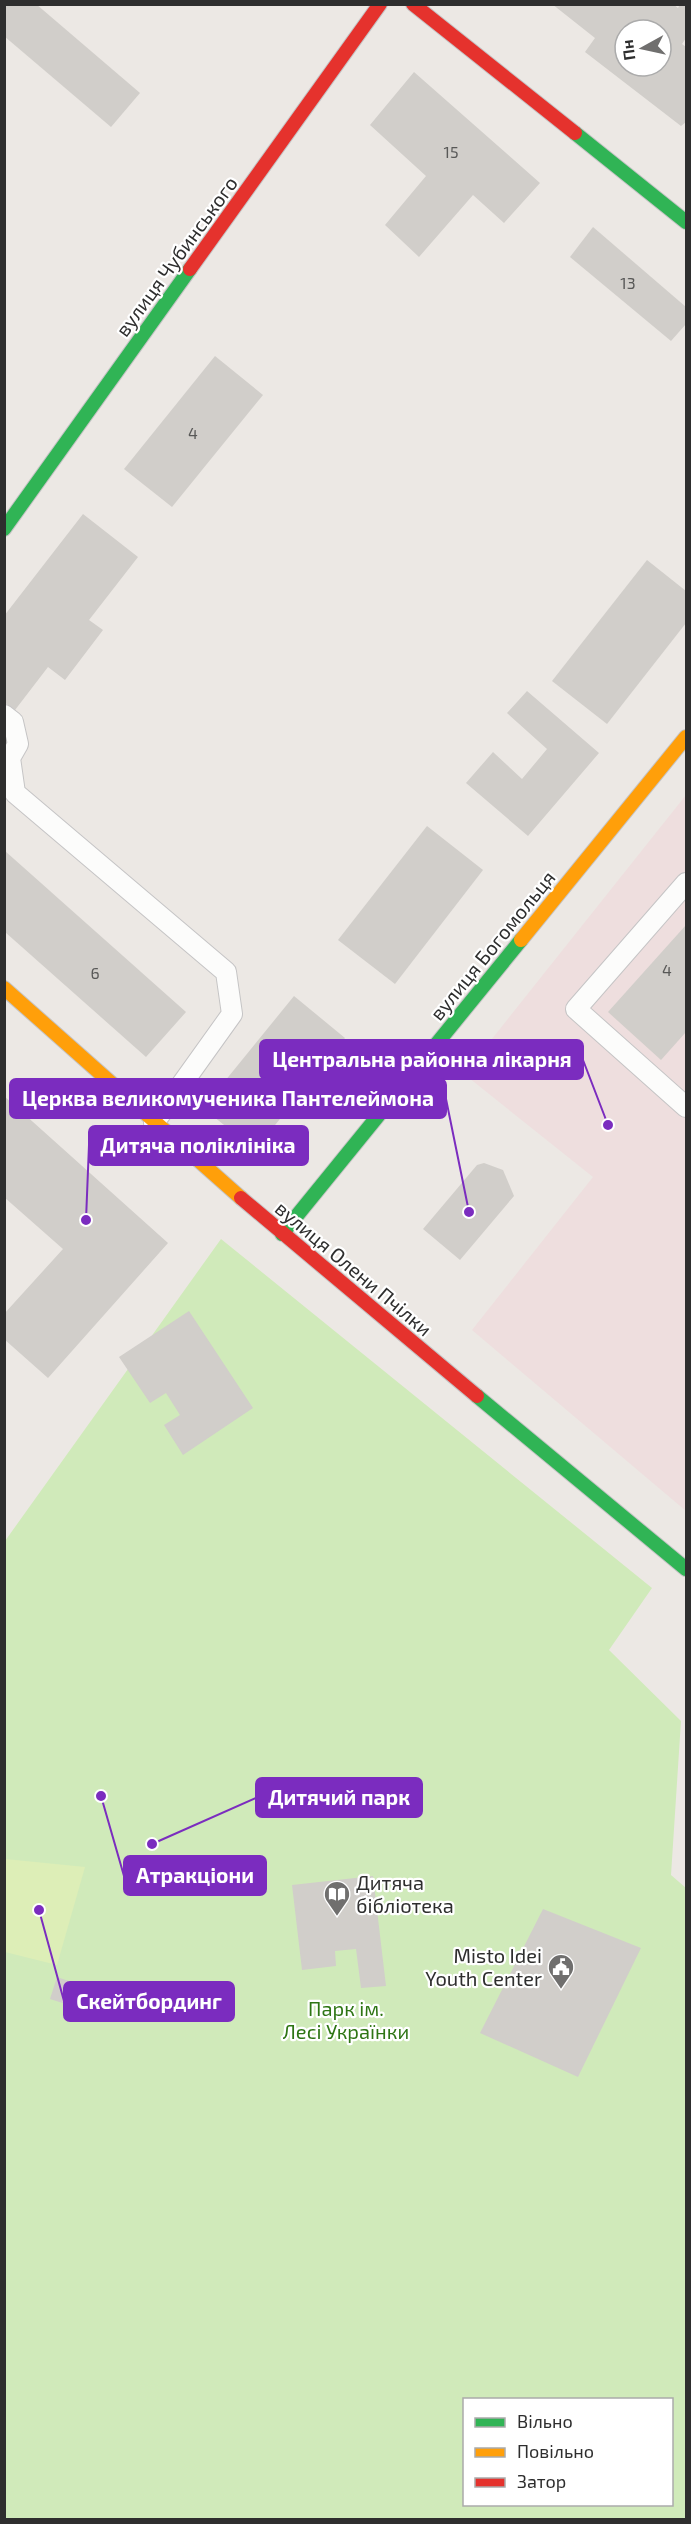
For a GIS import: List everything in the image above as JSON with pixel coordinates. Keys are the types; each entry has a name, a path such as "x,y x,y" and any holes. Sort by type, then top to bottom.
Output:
{"street":[{"name":"вулиця Чубинського","path":"4,529 380,4"},
{"path":"413,4 687,222"},
{"name":"вулиця Богомольця","path":"282,1234 687,737"},
{"name":"вулиця Олени Пчілки","path":"4,988 282,1234 687,1569"}],"lane":[{"path":"4,715 13,722 18,744 10,758 15,793 226,972 232,1014 154,1123"},
{"path":"687,883 576,1009 687,1107"}],"shaded area":[{"path":"686,795 686,1511 472,1330 593,1177 464,1074"}],"green space":[{"name":"Парк ім. Лесі Українки","path":"221,1239 652,1588 609,1650 681,1721 671,1875 686,1888 686,2519 5,2519 5,1541"},
{"path":"5,1859 85,1867 57,1965 5,1952"}],"building":[{"path":"4,4 36,4 140,93 111,127 4,36"},
{"path":"552,4 673,4 678,8 680,4 686,4 686,38 682,44 686,47 686,122 681,126 619,78 673,78 673,18 613,18 613,74 585,52 595,38"},
{"path":"414,72 540,183 504,223 473,195 419,257 385,225 426,176 370,125"},
{"path":"593,227 686,307 686,324 671,341 570,257"},
{"path":"215,356 263,395 172,507 124,469"},
{"path":"83,514 138,557 89,620 103,630 65,680 48,667 15,710 4,702 4,616"},
{"path":"647,560 686,591 686,623 607,724 552,681"},
{"path":"527,691 599,753 528,836 466,783 493,752 522,779 547,749 507,713"},
{"path":"427,826 483,870 395,984 338,940"},
{"path":"5,851 186,1012 146,1057 5,932"},
{"path":"686,925 686,1032 661,1060 608,1012"},
{"path":"294,996 345,1038 255,1150 203,1108"},
{"path":"4,1096 168,1243 48,1378 4,1339 4,1314 63,1249 4,1197"},
{"path":"484,1163 503,1170 514,1196 460,1260 423,1229 477,1165"},
{"path":"189,1311 253,1408 183,1455 164,1425 180,1415 166,1393 150,1403 119,1357"},
{"name":"Дитяча бібліотека","path":"373,1876 386,1986 361,1988 356,1949 335,1951 336,1966 302,1970 292,1885"},
{"name":"Misto Idei Youth Center","path":"543,1909 641,1948 578,2077 480,2033"},
{"path":"57,1977 110,1995 103,2016 50,1999"}],"traffic: fast":[{"path":"575,133 686,222"},
{"path":"4,529 190,269"},
{"path":"282,1234 521,940"},
{"path":"477,1396 686,1569"}],"traffic: slow":[{"path":"521,940 686,737"},
{"path":"4,988 241,1198"}],"traffic: jam":[{"path":"190,269 380,4"},
{"path":"413,4 575,133"},
{"path":"241,1198 477,1396"}],"place":[{"name":"Центральна районна лікарня","path":"608,1125"},
{"name":"Церква великомученика Пантелеймона","path":"469,1212"},
{"name":"Дитяча поліклініка","path":"86,1220"},
{"name":"Атракціони","path":"101,1796"},
{"name":"Дитячий парк","path":"152,1844"},
{"name":"Скейтбординг","path":"39,1910"},
{"name":"Дитяча бібліотека","path":"337,1917"},
{"name":"Misto Idei Youth Center","path":"561,1990"}]}
